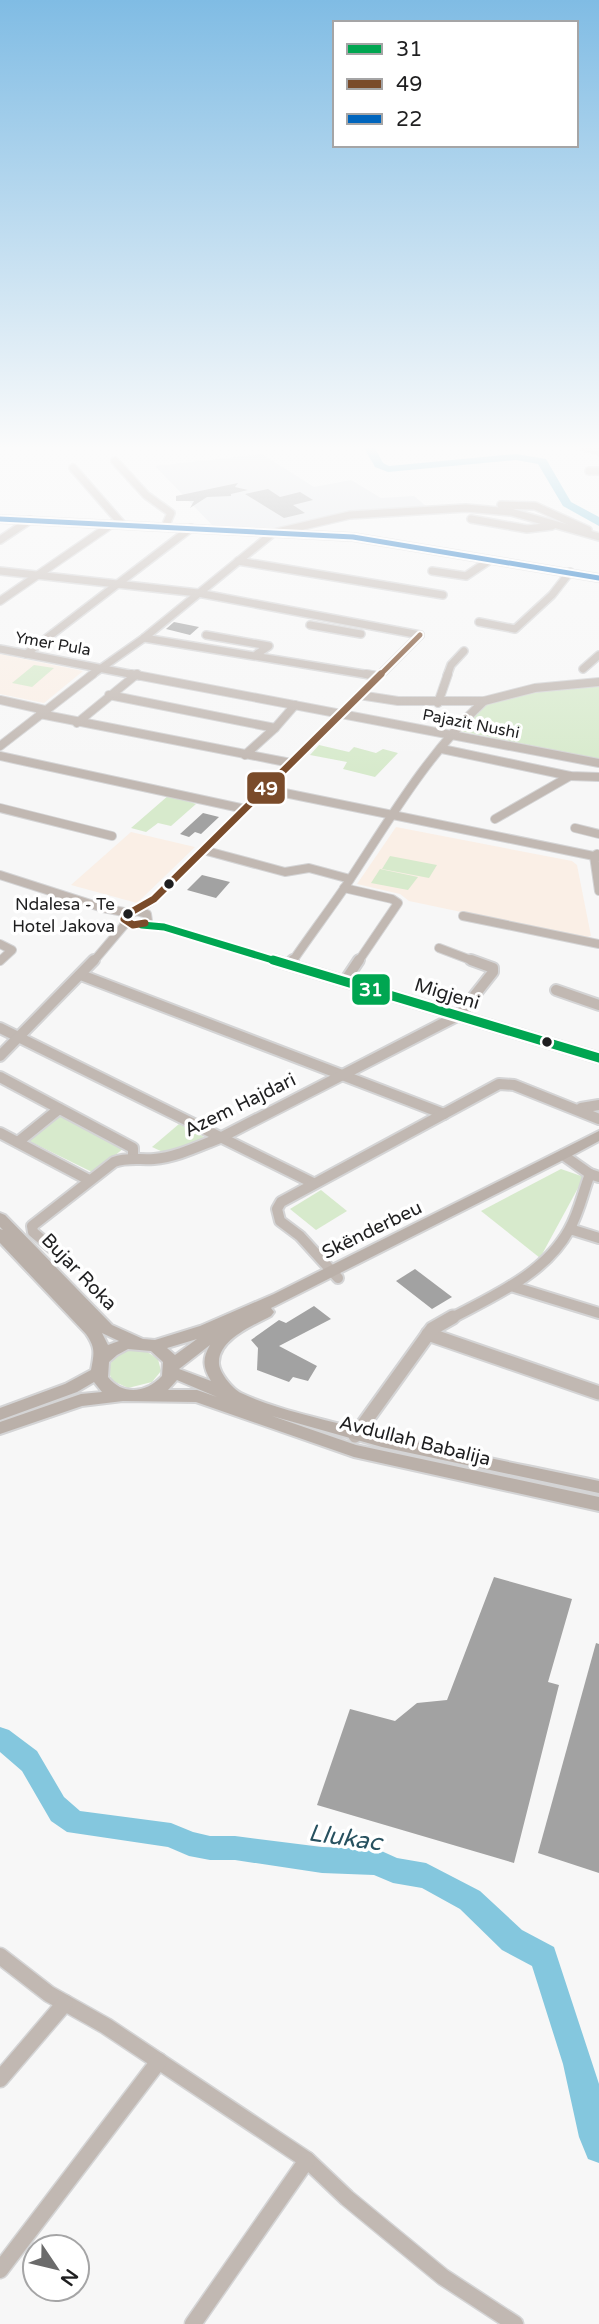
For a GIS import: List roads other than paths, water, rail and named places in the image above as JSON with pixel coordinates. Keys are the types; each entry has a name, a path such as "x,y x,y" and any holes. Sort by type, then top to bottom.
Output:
{"main road":[{"name":"Skënderbeu","path":"566,1158 599,1135"},
{"name":"Skënderbeu","path":"172,1369 204,1341 566,1158 599,1144"},
{"name":"Bujar Roka","path":"0,1218 107,1329 138,1342"},
{"name":"Bujar Roka","path":"0,1234 92,1329 100,1342 100,1365"},
{"name":"Skënderbeu","path":"155,1346 204,1330 334,1275"},
{"path":"237,1397 219,1381 212,1367 217,1345 222,1337 266,1312"},
{"path":"0,1414 71,1388 100,1365 118,1346 138,1342 155,1346 167,1354 172,1369 159,1389 143,1395 81,1400 0,1428"},
{"path":"100,1365 103,1385 125,1396"},
{"name":"Avdullah Babalija","path":"172,1369 237,1397 355,1436 599,1488"},
{"name":"Avdullah Babalija","path":"143,1395 197,1396 354,1451 599,1504"}],"street":[{"path":"0,601 68,554"},
{"path":"26,654 156,554"},
{"path":"0,747 101,667 144,638 246,554"},
{"path":"457,554 599,578"},
{"path":"432,571 466,576 490,560"},
{"path":"238,561 443,595"},
{"path":"0,570 198,593 420,635 114,938 0,1056"},
{"path":"479,622 515,629 552,595 569,572"},
{"path":"310,625 361,634"},
{"path":"206,635 269,646 257,654"},
{"path":"144,638 257,654 378,676"},
{"name":"Ymer Pula","path":"0,649 295,705"},
{"path":"439,703 452,665 464,651"},
{"path":"583,669 599,655"},
{"path":"77,723 137,674"},
{"path":"359,695 439,703 484,701 535,688 599,682"},
{"path":"109,695 275,728"},
{"path":"0,700 77,723 291,763"},
{"path":"290,964 412,783 473,709 484,701"},
{"path":"245,755 275,728 295,705"},
{"name":"Pajazit Nushi","path":"295,705 599,762"},
{"path":"442,749 570,776 599,777"},
{"path":"0,756 245,808"},
{"path":"495,819 570,776"},
{"path":"265,789 597,855 599,891"},
{"path":"0,808 112,836"},
{"path":"575,828 599,834"},
{"path":"203,850 285,872 309,868 398,903 345,981"},
{"path":"0,875 136,919"},
{"path":"463,916 599,944"},
{"name":"Migjeni","path":"136,919 599,1058"},
{"path":"0,944 12,950 0,961"},
{"path":"439,948 488,965 493,970 459,1016"},
{"path":"80,975 444,1114"},
{"path":"556,989 599,1005"},
{"name":"Azem Hajdari","path":"51,1248 33,1232 32,1226 114,1161 155,1159 181,1153 220,1138 342,1073 459,1016"},
{"path":"0,1028 313,1183"},
{"path":"578,1052 599,1047"},
{"path":"0,1077 133,1148 133,1159"},
{"path":"334,1275 300,1236 276,1216 281,1202 504,1083 575,1107 599,1119"},
{"path":"575,1107 599,1105"},
{"path":"18,1142 59,1109"},
{"path":"0,1133 89,1180"},
{"path":"355,1436 428,1334 437,1326 511,1286 549,1258 570,1229 594,1176 566,1158"},
{"path":"570,1229 599,1238"},
{"path":"511,1286 599,1313"},
{"path":"428,1334 599,1393"},
{"path":"0,1956 65,2003 159,2061 307,2160 347,2198 443,2277 515,2324"},
{"path":"0,2079 65,2003"},
{"path":"0,2270 159,2061"},
{"path":"193,2324 307,2160"}],"waterway":[{"name":"Llukac","path":"0,1738 28,1759 54,1805 77,1823 171,1835 189,1844 210,1848 235,1848 322,1860 377,1862 393,1870 426,1876 470,1900 512,1940 544,1957 578,2064 594,2137 599,2148"}],"place":[{"name":"Ndalesa - Te Hotel Jakova","path":"128,914"}]}
